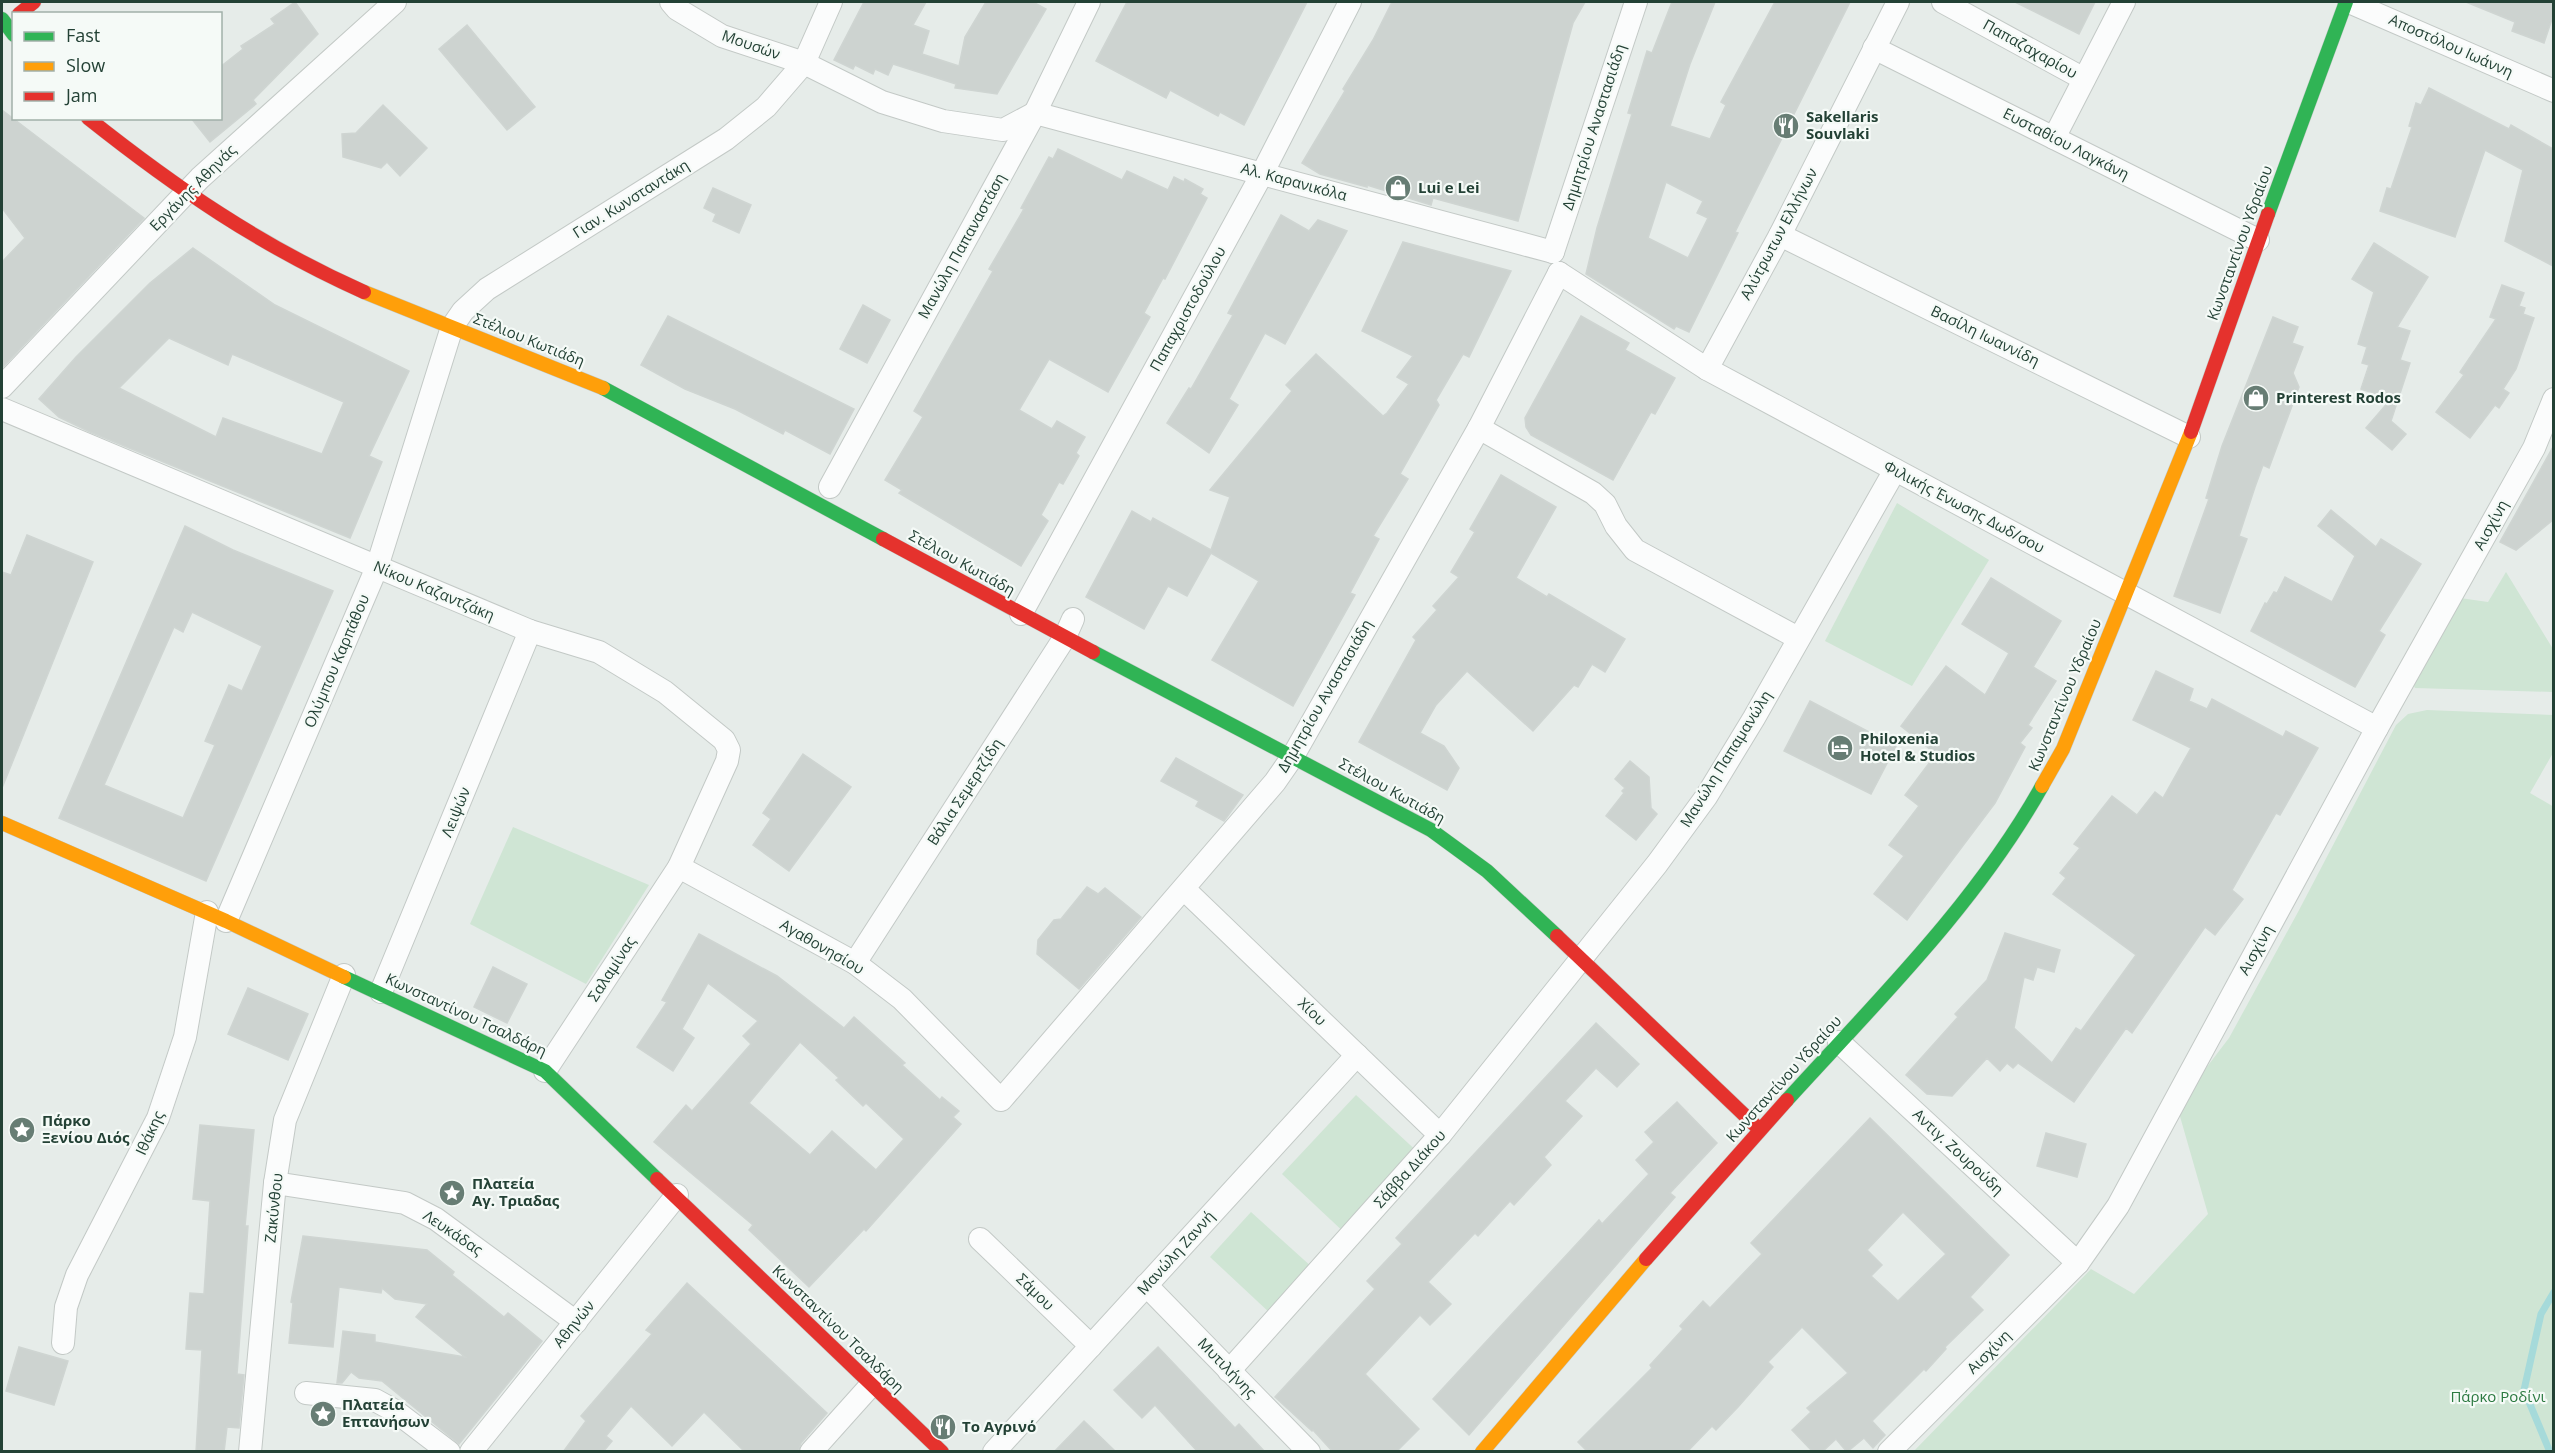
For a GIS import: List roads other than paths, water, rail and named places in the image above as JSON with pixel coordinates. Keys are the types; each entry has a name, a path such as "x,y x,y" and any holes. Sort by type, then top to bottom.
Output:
{"street":[{"path":"22,12 34,2"},
{"name":"Εργάνης Αθηνάς","path":"2,387 198,183 395,2"},
{"name":"Μουσών","path":"671,2 677,9 722,36 804,63 882,102 943,122 1003,130 1035,113"},
{"name":"Γιαν. Κωνσταντάκη","path":"461,315 487,289 726,140 766,107 804,63 831,2"},
{"name":"Μανώλη Παπαναστάση","path":"830,487 1035,113 1089,2"},
{"name":"Παπαχριστοδούλου","path":"1028,601 1262,174 1350,2"},
{"name":"Δημητρίου Αναστασιάδη","path":"1001,1100 1259,801 1299,743 1479,428 1556,262 1636,2"},
{"name":"Αλύτρωτων Ελλήνων","path":"1707,369 1780,235 1898,2"},
{"name":"Παπαζαχαρίου","path":"1943,2 2084,79"},
{"path":"2054,138 2124,2"},
{"name":"Αποστόλου Ιωάννη","path":"2347,2 2553,91"},
{"name":"Κωνσταντίνου Υδραίου","path":"1482,1452 1759,1129 1768,1112 1839,1042 1915,959 1981,880 2023,820 2063,749 2189,437 2258,240 2347,2"},
{"name":"Ευσταθίου Λαγκάνη","path":"1874,48 2258,240"},
{"name":"Αλ. Καρανικόλα","path":"1035,113 1262,174 1556,262"},
{"name":"Στέλιου Κωτιάδη","path":"91,120 198,183 265,243 307,265 461,315 1028,601 1299,743 1459,849 1588,949 1759,1129"},
{"name":"Βασίλη Ιωαννίδη","path":"1780,235 2189,437"},
{"name":"Φιλικής Ένωσης Δωδ/σου","path":"1556,262 1707,369 2377,728"},
{"name":"Ολύμπου Καρπάθου","path":"217,917 377,567 461,315"},
{"name":"Αισχίνη","path":"1889,1452 2078,1263 2118,1206 2377,728 2534,448 2553,399"},
{"name":"Νίκου Καζαντζάκη","path":"2,409 530,631 599,652 665,692 724,740 729,750 727,761 678,867"},
{"path":"1479,428 1593,493 1605,504 1616,526 1635,550 1798,638"},
{"name":"Μανώλη Παπαμανώλη","path":"1588,949 1657,864 1706,797 1754,718 1895,470"},
{"name":"Βάλια Σεμερτζίδη","path":"855,963 1069,623"},
{"name":"Λειψών","path":"381,992 530,631"},
{"name":"Κωνσταντίνου Τσαλδάρη","path":"2,824 217,917 381,992 545,1071 677,1195 942,1452"},
{"name":"Αγαθονησίου","path":"678,867 855,963 902,999 1001,1100"},
{"name":"Σαλαμίνας","path":"545,1071 678,867"},
{"name":"Χίου","path":"1184,889 1440,1135"},
{"name":"Ιθάκης","path":"63,1343 66,1307 77,1275 158,1118 185,1037 217,917"},
{"name":"Σάββα Διάκου","path":"1229,1371 1440,1135 1588,949"},
{"name":"Ζακύνθου","path":"250,1452 275,1184 285,1120 344,975"},
{"name":"Αντιγ. Ζουρούδη","path":"1839,1042 2078,1263"},
{"name":"Μανώλη Ζαννή","path":"994,1452 1357,1055"},
{"name":"Λευκάδας","path":"275,1184 405,1203 436,1219 576,1322"},
{"name":"Αθηνών","path":"471,1452 677,1195"},
{"name":"Σάμου","path":"980,1239 1091,1346"},
{"name":"Μυτιλήνης","path":"1146,1285 1309,1452"},
{"path":"811,1452 872,1384"},
{"path":"306,1393 375,1400 395,1411 449,1452"}],"waterway":[{"path":"2550,1452 2524,1390 2541,1314 2554,1292"}],"place":[{"name":"Sakellaris Souvlaki","path":"1786,126"},
{"name":"Lui e Lei","path":"1398,188"},
{"name":"Printerest Rodos","path":"2256,398"},
{"name":"Philoxenia Hotel & Studios","path":"1840,748"},
{"name":"Πάρκο Ξενίου Διός","path":"22,1130"},
{"name":"Πλατεία Αγ. Τριαδας","path":"452,1193"},
{"name":"Πλατεία Επτανήσων","path":"323,1414"},
{"name":"Το Αγρινό","path":"943,1427"}],"park label":[{"name":"Πάρκο Ροδίνι","path":"2498,1397"}]}
